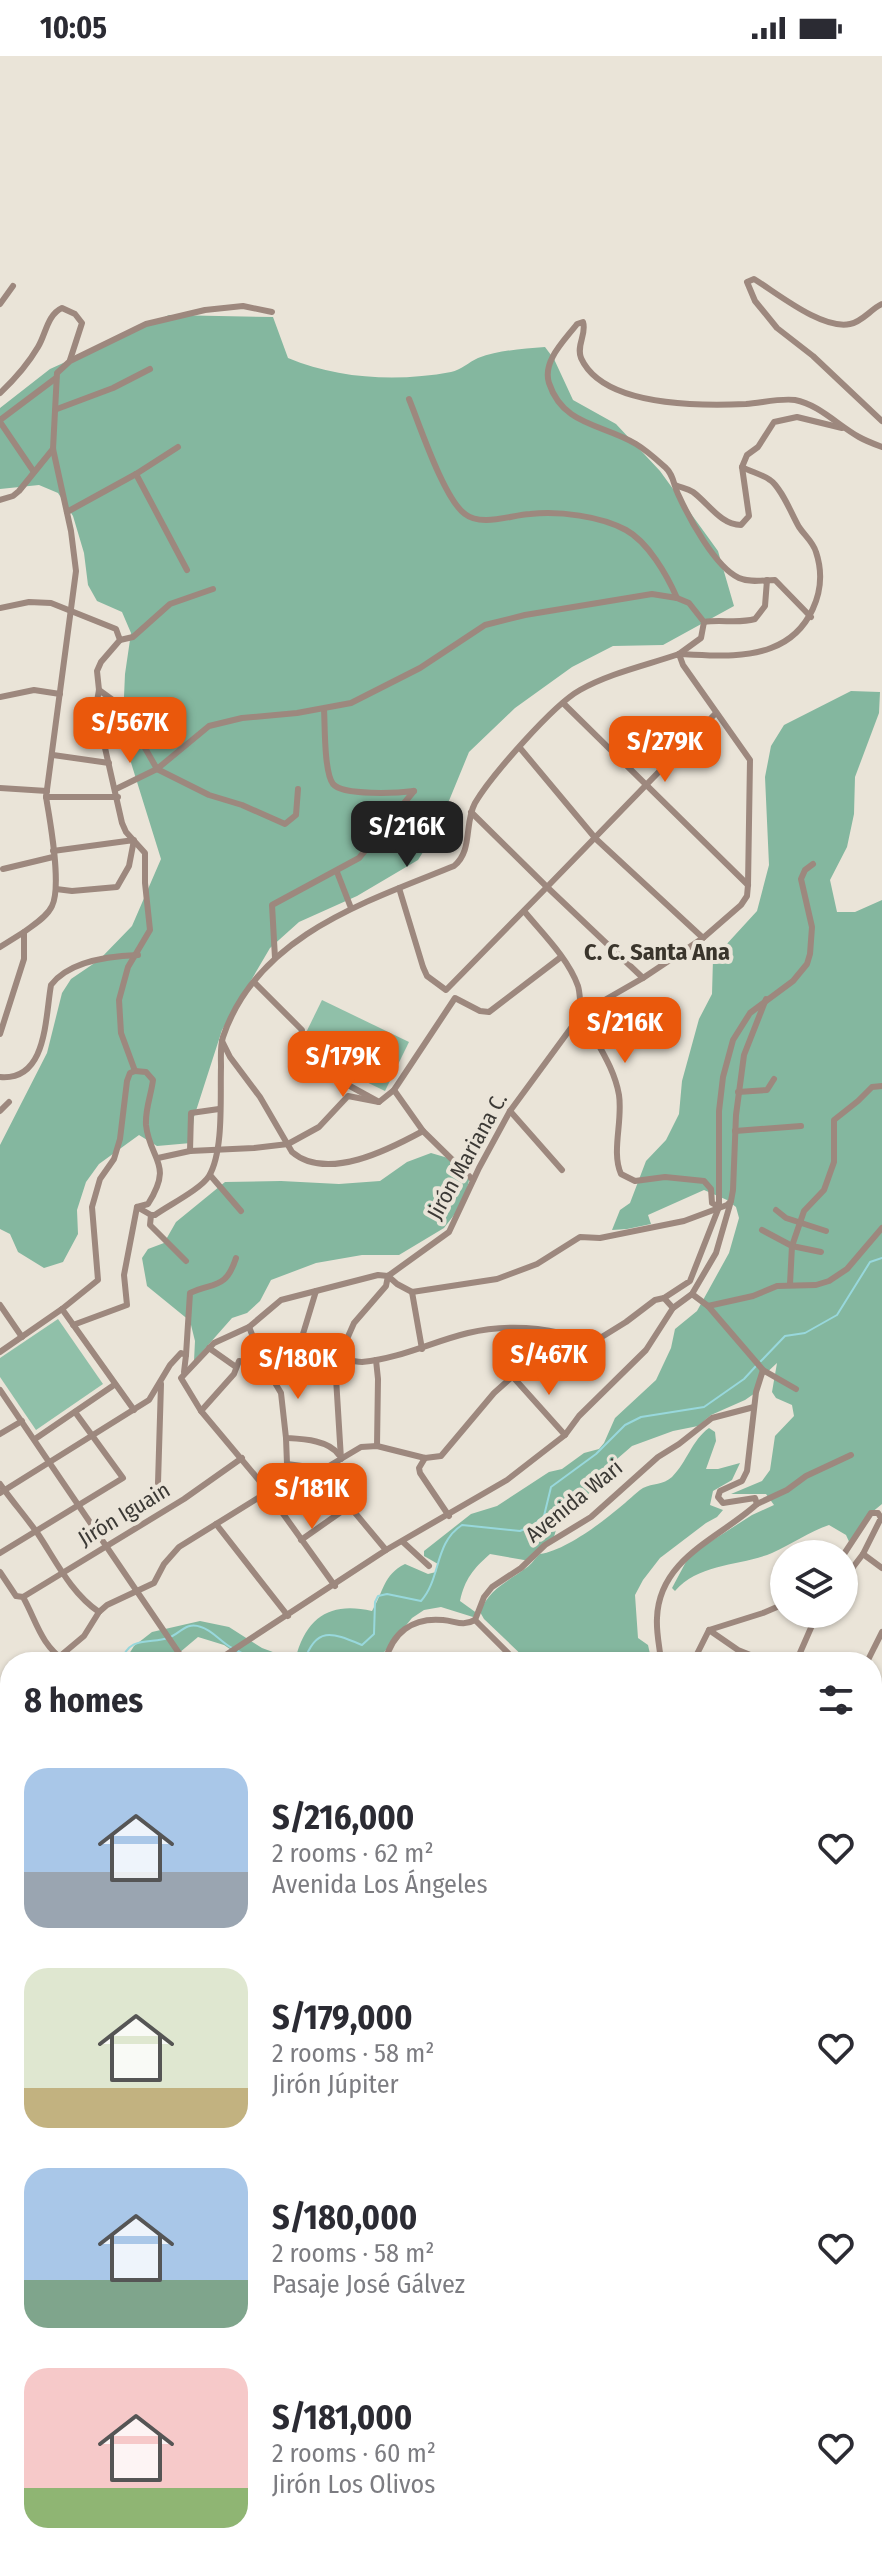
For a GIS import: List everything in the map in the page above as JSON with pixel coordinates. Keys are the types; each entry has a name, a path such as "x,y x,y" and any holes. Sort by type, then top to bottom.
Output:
{"street":[{"path":"882,304 852,324 834,323 808,313 754,279 747,282 755,301 777,328 813,356 882,421"},
{"path":"0,304 13,286"},
{"path":"0,947 24,932 52,908 56,889 46,794 76,571 53,449 56,378 61,367 70,361 146,324 205,310 243,306 272,312"},
{"path":"0,393 23,368 41,343 50,320 62,308 75,314 82,323 70,361"},
{"path":"811,617 775,580 749,580 735,576 713,555 671,473 636,444 588,425 562,407 548,380 548,369 554,354 577,324 583,322 585,325 579,348 583,361 604,382 623,392 642,398 696,405 796,400 882,447"},
{"path":"57,409 113,388 150,369"},
{"path":"34,472 0,421 56,378"},
{"path":"409,399 449,495 468,517 481,520 547,513 606,523 626,530 646,548 677,598"},
{"path":"675,485 698,495 729,523 741,525 749,516 742,467 747,455 758,447 774,422 797,417 832,428 845,428"},
{"path":"67,512 178,447"},
{"path":"0,500 13,496 53,449"},
{"path":"679,654 733,655 769,649 786,641 811,617 820,581 817,553 812,542 771,480 742,467"},
{"path":"136,474 187,570"},
{"path":"704,622 736,623 755,619 765,606 767,580"},
{"path":"135,1071 118,1016 123,979 148,935 150,924 145,853 122,823 116,789 97,727 97,679 101,662 120,640 133,637 170,604 213,589"},
{"path":"116,789 157,769 209,726 242,718 351,703 420,668 485,625 525,615 652,594 689,603 704,622 701,638 679,654 597,682 563,703 493,778 471,812 464,855 460,861 351,908 315,928 275,958 241,1001 222,1040 217,1150 210,1175 151,1215"},
{"path":"0,608 40,601 63,606 116,629 120,640"},
{"path":"679,654 683,665 750,760 748,885"},
{"path":"0,697 34,690 60,694"},
{"path":"99,690 121,706 157,769 209,795 242,805 280,823 294,819 298,789"},
{"path":"563,703 748,885"},
{"path":"275,958 272,905 359,858 414,791 353,791 340,790 334,785 327,761 324,709"},
{"path":"446,990 716,713"},
{"path":"520,748 596,839 703,938"},
{"path":"53,755 109,763"},
{"path":"0,788 46,794 118,797"},
{"path":"471,812 643,978"},
{"path":"3,869 53,854 134,840"},
{"path":"56,889 72,891 117,887 129,866 134,840"},
{"path":"287,1464 324,1469 361,1447 377,1446 434,1458 447,1450 494,1393 523,1367 533,1361 570,1353 607,1335 655,1300 664,1298 690,1281 719,1207 719,1111 723,1077 733,1040 741,1025 766,999 793,981 807,964 812,927 801,879 805,870 813,864"},
{"path":"337,872 351,908"},
{"name":"Jirón Mariana C.","path":"183,1374 209,1348 225,1336 249,1327 281,1300 378,1275 388,1276 449,1232 510,1111 582,1013 703,938 741,905 747,896 748,885"},
{"path":"399,888 427,976 455,998 480,1011 489,1012 561,957"},
{"path":"524,911 561,957 578,986 582,1013 610,1065 619,1095 620,1136 615,1162 621,1174 635,1181 665,1177 704,1181 711,1189 712,1203 719,1207"},
{"path":"0,1034 24,959 24,932"},
{"path":"0,1078 16,1077 32,1066 39,1052 51,985 56,978 89,962 111,956 138,955"},
{"path":"254,982 302,1030 297,1057 379,1102"},
{"path":"158,1158 190,1151 288,1144 319,1127 348,1096 379,1102 394,1090 455,998"},
{"path":"228,1652 335,1586 386,1550 507,1480 565,1435 579,1416 646,1350 673,1308 692,1294 716,1253 731,1201 738,1092 749,1040 766,999"},
{"path":"222,1040 230,1057 298,1157 310,1162 346,1162 384,1151 423,1131"},
{"path":"0,1352 62,1309 99,1277 93,1242 92,1207 100,1179 114,1159 120,1139 127,1081 130,1073 140,1070 151,1075 146,1125 158,1158 157,1186 148,1204 137,1207"},
{"path":"738,1092 767,1090 774,1079"},
{"path":"790,1284 792,1246 804,1211 824,1190 834,1162 834,1120 872,1087 882,1086"},
{"path":"394,1090 423,1131 473,1180"},
{"path":"0,1111 9,1102"},
{"path":"190,1151 191,1113 219,1109"},
{"path":"510,1111 562,1170"},
{"path":"735,1131 801,1126"},
{"path":"210,1175 241,1211"},
{"path":"388,1276 412,1292 497,1279 537,1264 575,1238 600,1238 684,1221 731,1201"},
{"path":"137,1207 151,1215"},
{"path":"73,1325 128,1303 124,1275 137,1207"},
{"path":"776,1210 801,1225 826,1231"},
{"path":"151,1215 150,1225 186,1261"},
{"path":"708,1306 790,1284 816,1285 840,1275 882,1228"},
{"path":"762,1230 792,1246 821,1252"},
{"path":"236,1258 231,1274 220,1283 190,1293 186,1355 181,1378 201,1411 242,1458 335,1586"},
{"path":"341,1459 336,1378 339,1357 354,1323 386,1286 388,1276"},
{"path":"299,1347 316,1291"},
{"path":"412,1292 422,1349"},
{"path":"692,1294 708,1306 763,1370 796,1389"},
{"path":"664,1298 673,1308"},
{"path":"0,1305 22,1337"},
{"path":"62,1309 134,1410"},
{"path":"69,1652 99,1612 154,1583 169,1557 283,1480 287,1464 281,1393 265,1366 249,1327"},
{"path":"265,1366 285,1351 299,1347 353,1362 376,1360 469,1333 516,1328 560,1333 570,1353"},
{"path":"209,1348 236,1367"},
{"path":"99,1612 83,1600 1,1489 49,1463 149,1400 177,1355 186,1355"},
{"path":"201,1411 220,1393 242,1360 265,1366"},
{"path":"376,1360 377,1446"},
{"path":"757,1504 752,1497 723,1503 718,1497 720,1491 742,1481 747,1471 754,1407 763,1370"},
{"path":"513,1377 565,1435"},
{"path":"158,1483 161,1384"},
{"path":"35,1439 114,1385"},
{"path":"0,1390 179,1652"},
{"name":"Avenida Wari","path":"475,1620 484,1597 492,1587 521,1568 545,1545 591,1517 658,1457 712,1418 754,1407"},
{"path":"0,1553 123,1478 75,1412"},
{"path":"0,1434 22,1421"},
{"path":"286,1438 328,1446 335,1449 341,1459"},
{"path":"660,1652 657,1613 661,1598 673,1573 701,1543 757,1504 851,1455"},
{"name":"Jirón Iguain","path":"21,1597 184,1499 242,1458"},
{"path":"425,1458 419,1468 420,1473 449,1516"},
{"path":"324,1469 348,1507 386,1550"},
{"path":"301,1540 348,1507"},
{"path":"853,1540 871,1513 880,1510 881,1518 858,1561"},
{"path":"216,1524 288,1616"},
{"path":"403,1542 429,1566"},
{"path":"863,1554 882,1568"},
{"path":"0,1572 21,1597 34,1618 38,1633 55,1652"},
{"path":"698,1652 709,1630 770,1610"},
{"path":"387,1652 395,1637 415,1624 430,1619 462,1625 475,1620 507,1652"},
{"path":"800,1652 811,1628"},
{"path":"709,1630 743,1652"},
{"path":"872,1652 882,1632"}],"green space":[{"path":"169,315 273,317 288,358 327,370 368,377 410,377 451,372 486,355 545,347 573,400 616,424 660,471 718,551 734,606 663,645 613,646 572,667 515,708 469,752 437,830 418,860 357,896 299,922 270,948 222,1030 194,1117 191,1143 157,1146 139,1135 99,1164 86,1182 77,1210 78,1234 63,1262 44,1268 18,1252 10,1234 0,1229 0,1145 47,1053 62,993 71,979 99,960 132,926 161,859 128,753 123,719 131,633 122,612 97,601 88,585 84,553 73,516 58,493 39,485 0,489 0,408 50,369"},
{"path":"851,691 880,692 879,713 855,777 854,814 847,847 830,880 837,912 855,912 882,900 882,1504 871,1513 855,1540 848,1540 846,1535 829,1525 797,1540 770,1540 770,1554 708,1570 675,1591 672,1588 688,1558 696,1551 752,1515 774,1505 766,1494 731,1494 762,1481 770,1470 775,1436 794,1416 792,1405 776,1398 772,1392 777,1363 762,1377 758,1391 745,1400 711,1415 698,1426 673,1431 632,1446 617,1459 616,1471 570,1509 557,1526 554,1537 530,1561 490,1554 470,1575 460,1601 478,1614 473,1617 441,1607 424,1610 412,1618 384,1652 297,1652 308,1629 325,1614 346,1608 372,1611 388,1578 398,1568 405,1564 428,1574 436,1572 438,1564 424,1556 424,1551 471,1514 497,1506 549,1472 562,1469 584,1453 599,1449 615,1418 656,1380 671,1348 675,1329 697,1311 729,1253 739,1218 736,1207 704,1190 648,1215 651,1224 612,1230 620,1210 630,1203 646,1161 666,1140 679,1114 682,1081 699,1019 712,994 713,959 757,911 769,865 765,777 771,746 784,725"},
{"path":"322,1000 409,1042 385,1091 298,1049"},
{"path":"431,1153 448,1158 470,1176 464,1202 444,1228 399,1255 362,1255 316,1263 271,1280 260,1301 247,1313 232,1318 194,1361 195,1341 190,1321 147,1286 142,1258 148,1249 164,1243 176,1222 225,1182 339,1184 380,1181 407,1162"},
{"path":"58,1319 103,1384 36,1430 0,1377 0,1358"},
{"path":"709,1428 715,1432 716,1441 706,1469 740,1463 732,1480 713,1491 710,1505 723,1510 660,1558 635,1595 638,1638 648,1645 650,1652 519,1652 484,1619 480,1612 488,1597 499,1587 540,1554 571,1542 602,1522 643,1488 672,1477"},
{"path":"200,1621 229,1627 273,1652 234,1652 224,1645 198,1637 180,1652 130,1652 152,1632"}],"waterway":[{"path":"761,1361 785,1336 805,1333 837,1315 870,1262 882,1258"},
{"path":"308,1652 314,1642 327,1635 362,1645 374,1634 378,1596 387,1594 421,1601 432,1582 447,1541 462,1525 520,1531 534,1525 544,1516 551,1487 596,1454 625,1425 641,1417 704,1407 744,1379 756,1366"},
{"path":"126,1652 135,1644 162,1640 191,1626 205,1629 232,1648"}],"district":[{"name":"C. C. Santa Ana","path":"657,952"}]}
